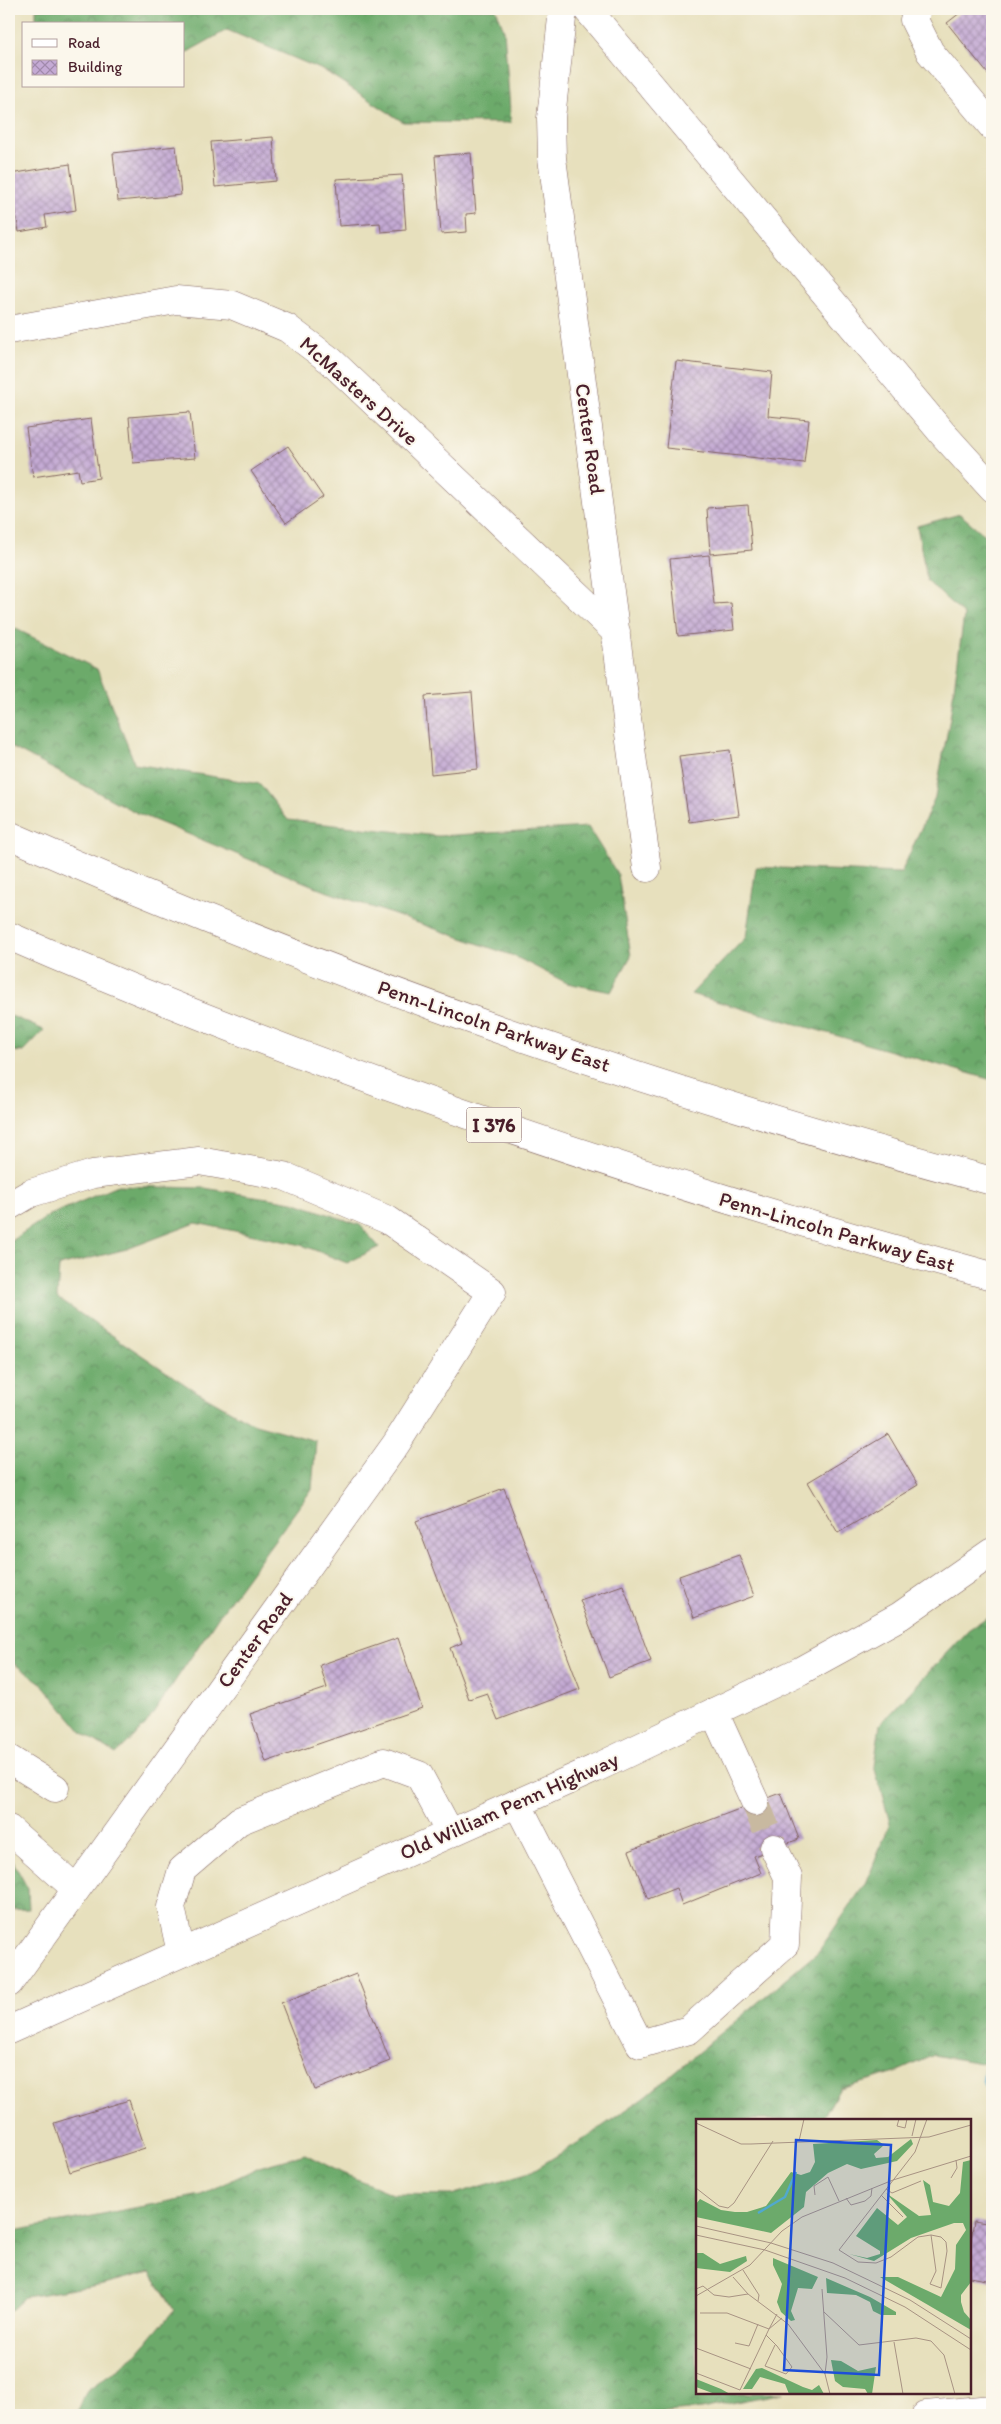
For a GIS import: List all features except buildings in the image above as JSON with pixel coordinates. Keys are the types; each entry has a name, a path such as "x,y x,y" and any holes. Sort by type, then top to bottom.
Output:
{"main road":[{"name":"Center Road","path":"563,9 551,118 552,158 647,868"},
{"path":"587,9 942,434 992,488"},
{"path":"917,9 914,20 930,52 992,126"},
{"name":"McMasters Drive","path":"9,330 176,300 232,305 286,328 331,361 616,632"},
{"name":"Penn-Lincoln Parkway East","path":"9,835 248,936 410,998 553,1048 746,1111 992,1181"},
{"name":"Penn-Lincoln Parkway East","path":"9,936 214,1021 378,1084 542,1141 719,1199 992,1276"},
{"name":"Center Road","path":"9,1206 30,1193 93,1174 199,1161 265,1172 284,1176 388,1220 492,1292 396,1444 76,1889 18,1951 9,1983"},
{"name":"Old William Penn Highway","path":"9,2030 517,1803 714,1712 800,1670 900,1616 992,1552"},
{"path":"714,1712 755,1802"},
{"path":"9,1759 55,1788"},
{"path":"180,1953 171,1908 182,1870 240,1821 384,1762 420,1776 450,1833"},
{"path":"517,1803 640,2044 689,2030 785,1944 788,1877 774,1848"},
{"path":"9,1829 76,1889"},
{"path":"926,2415 980,2412"}],"green space":[{"path":"36,9 496,9 504,30 511,123 403,122 325,71 227,30 185,53 185,22 36,22"},
{"path":"960,514 992,541 992,1080 691,994 746,937 756,867 901,873 935,797 950,718 964,615 927,581 917,526"},
{"path":"9,629 16,629 97,669 135,764 260,784 288,820 438,836 588,827 618,875 631,956 611,992 567,983 514,956 328,892 137,813 9,746"},
{"path":"9,1015 44,1030 23,1052 9,1051"},
{"path":"117,1186 204,1188 293,1202 360,1225 379,1247 347,1263 302,1245 196,1223 127,1249 59,1266 57,1298 189,1387 252,1423 316,1441 312,1489 218,1617 145,1726 116,1754 83,1733 41,1683 9,1660 9,1242 50,1215"},
{"path":"992,1614 992,2065 934,2055 896,2072 840,2088 823,2119 696,2119 696,2394 778,2394 701,2409 633,2415 76,2415 87,2390 134,2357 174,2310 150,2272 104,2284 25,2297 9,2312 9,2232 201,2195 259,2167 305,2154 342,2173 393,2194 451,2195 530,2172 584,2139 646,2096 818,1952 867,1881 890,1823 874,1766 880,1724 968,1630"},
{"path":"9,1854 28,1889 29,1909 9,1910"}],"waterway":[{"path":"988,2083 992,2051"}],"tunnel":[{"path":"755,1802 774,1848"}]}
